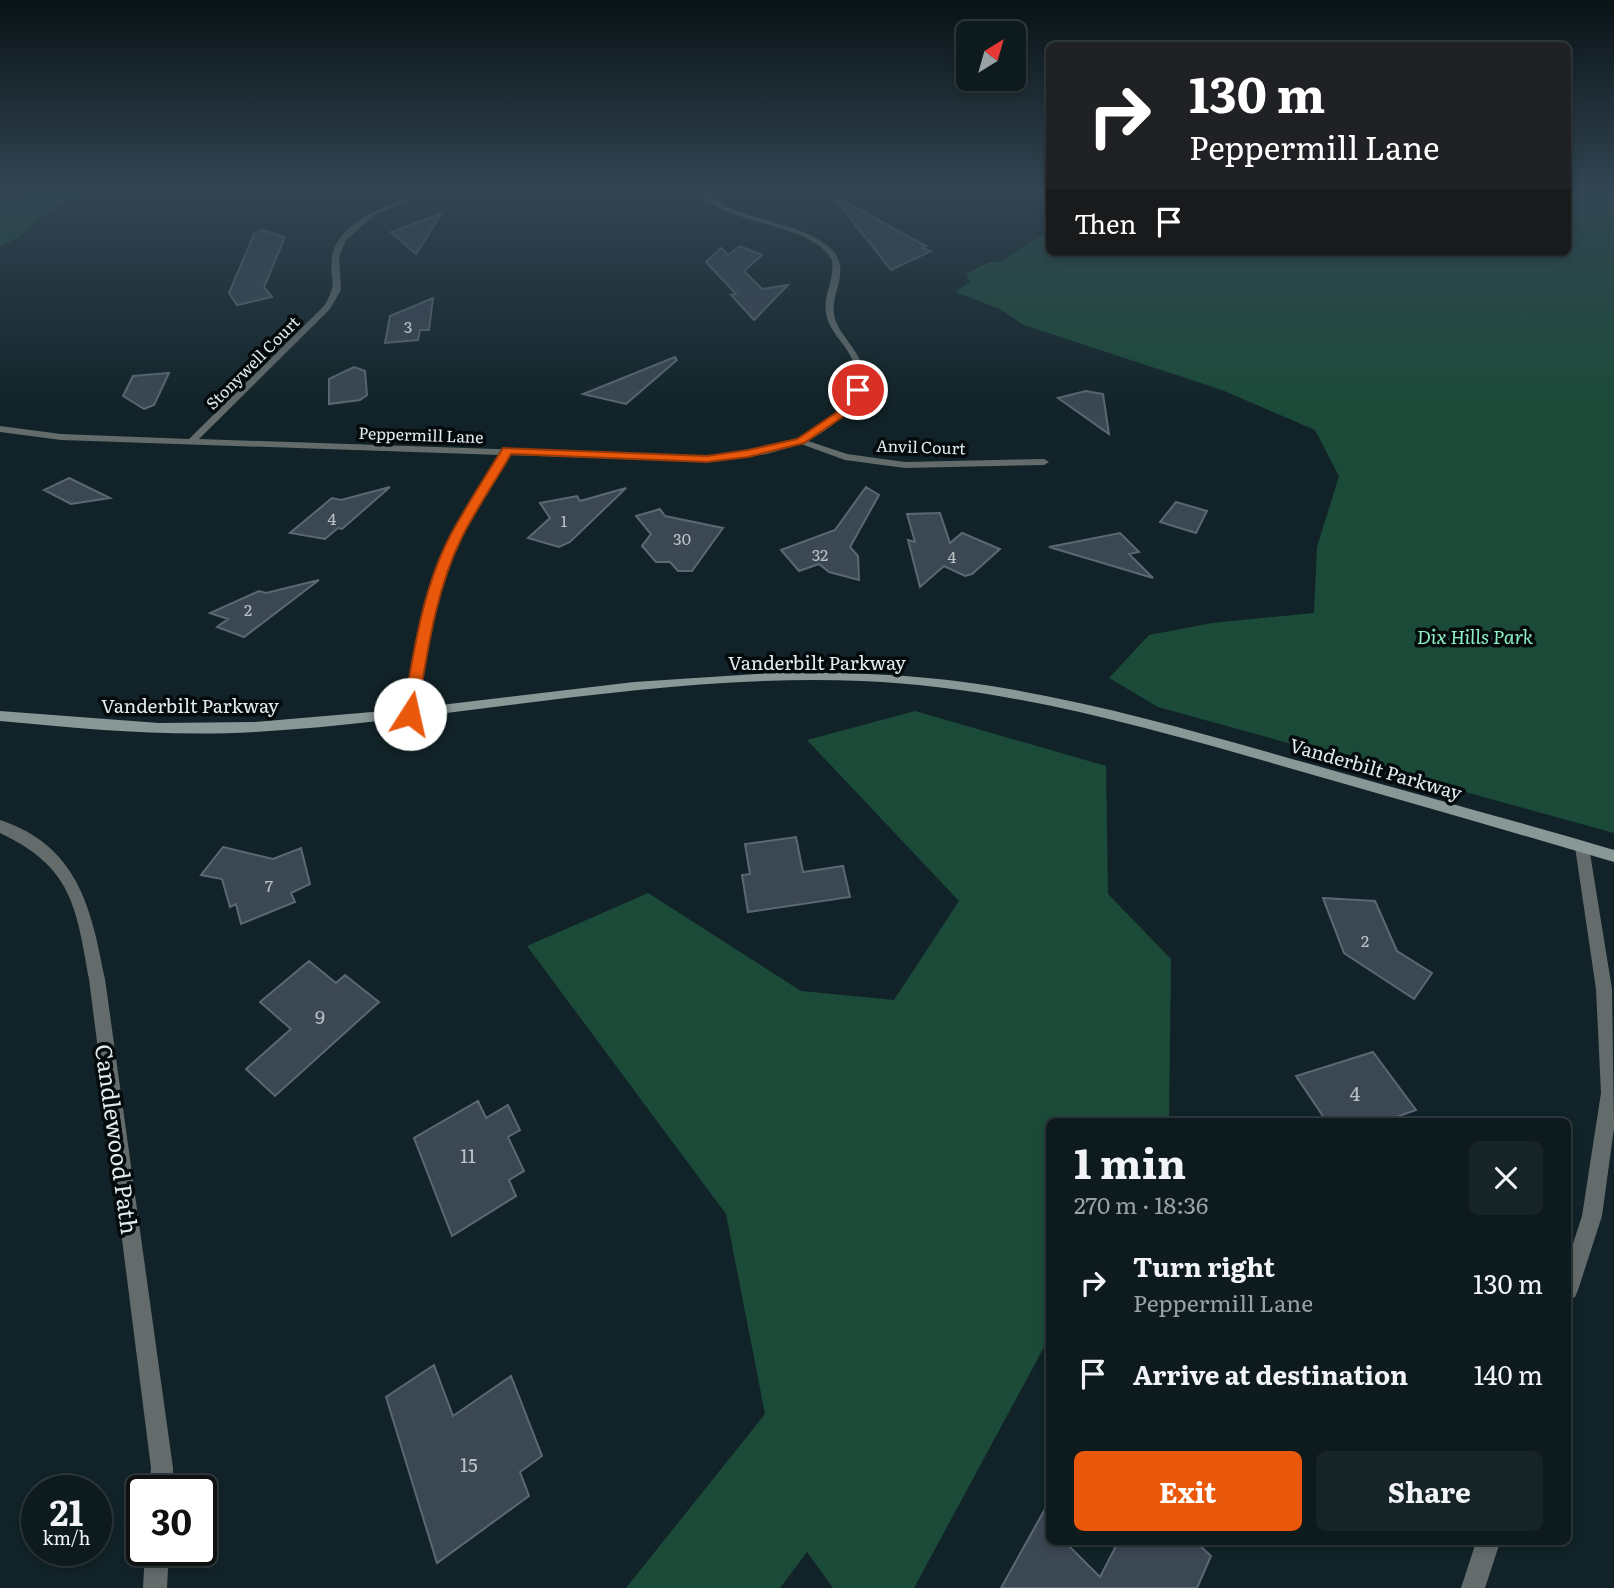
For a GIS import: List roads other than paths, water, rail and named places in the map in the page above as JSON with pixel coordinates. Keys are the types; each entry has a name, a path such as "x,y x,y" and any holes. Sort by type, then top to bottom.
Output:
{"main road":[{"name":"Vanderbilt Parkway","path":"0,716 135,726 227,729 410,714 733,679 860,677 980,686 1132,719 1614,856"}],"street":[{"name":"Stonywell Court","path":"191,442 327,307 337,290 336,265"},
{"name":"Peppermill Lane","path":"0,429 61,437 191,442 707,459 748,454 800,441 844,412 858,390 860,370 833,327 829,312 838,265"},
{"name":"Anvil Court","path":"800,441 845,457 905,464 1044,462"},
{"path":"410,714 423,641 440,578 456,538 507,451"},
{"name":"Candlewood Path","path":"0,826 59,862 84,905 97,979 162,1475"},
{"path":"1571,1281 1592,1216 1610,1093 1604,989 1582,846"},
{"path":"1473,1588 1487,1545"},
{"path":"155,1588 156,1566"}],"park label":[{"name":"Dix Hills Park","path":"1475,636"}]}
